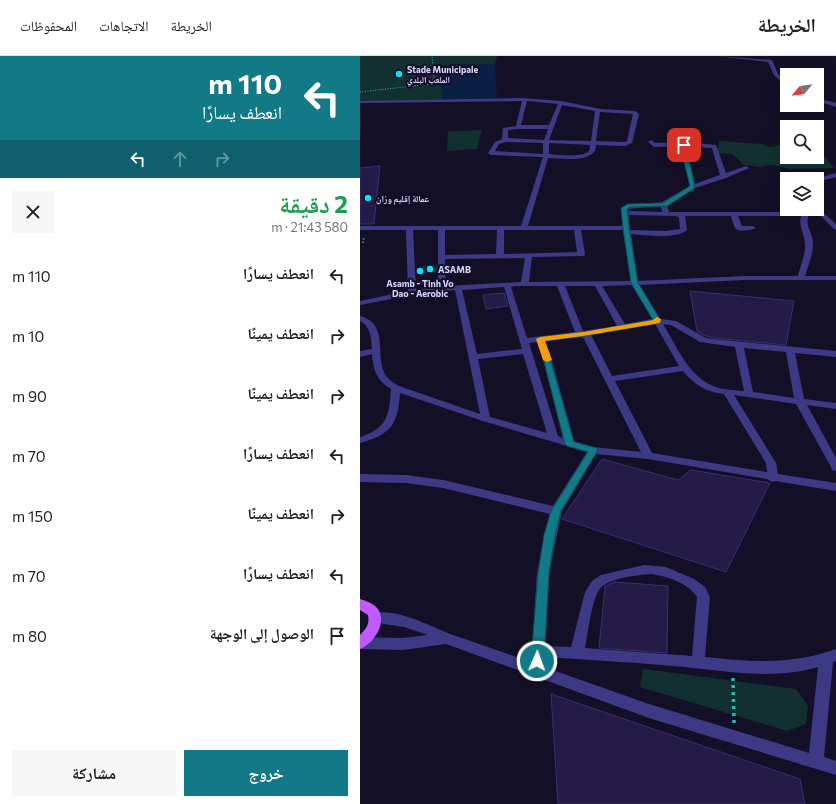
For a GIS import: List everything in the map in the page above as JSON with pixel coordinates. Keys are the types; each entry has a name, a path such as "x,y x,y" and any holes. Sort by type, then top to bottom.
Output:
{"main road":[{"path":"360,604 368,607 376,618 372,632 360,643"}],"street":[{"path":"719,56 770,61 776,74 780,78"},
{"path":"518,127 525,102 521,99"},
{"path":"360,102 521,99 561,102 598,110 636,114 630,142 628,144 593,142 505,140 497,143 491,153 568,157 588,155 591,153 593,142 598,110"},
{"path":"824,101 836,105"},
{"path":"524,227 546,156 546,141 561,102"},
{"path":"505,140 505,129 518,127 551,127"},
{"path":"650,142 654,145 687,144 714,146 724,177"},
{"path":"687,144 683,147 693,187"},
{"path":"746,168 693,187 664,204 626,206 626,230 635,283 685,368 696,381 705,386 727,392 799,400 836,406"},
{"path":"824,178 836,175"},
{"path":"664,204 666,214"},
{"path":"625,213 780,212"},
{"path":"733,213 739,228 754,228"},
{"path":"360,228 524,227 626,230 665,233 684,231 680,215 666,214"},
{"path":"801,277 809,243 802,223 804,216"},
{"path":"824,216 836,228"},
{"path":"500,256 501,227"},
{"path":"409,228 412,293"},
{"path":"441,228 442,289"},
{"path":"442,257 581,254 578,228"},
{"path":"525,284 529,256"},
{"path":"360,303 442,289 525,284 635,283 712,279 801,277 836,278"},
{"path":"560,283 579,332 588,337 648,456"},
{"path":"597,283 622,327"},
{"path":"507,285 552,438"},
{"path":"458,288 486,419"},
{"path":"360,318 365,320 372,327 380,374 388,383 396,388 486,419 593,450 648,456 836,488"},
{"path":"524,341 583,334 658,321 673,323 703,340 739,345 836,354"},
{"path":"540,339 545,350 570,444"},
{"path":"739,345 749,394"},
{"path":"790,349 799,400 836,467"},
{"path":"360,354 377,351"},
{"path":"473,357 527,351"},
{"path":"609,379 685,368"},
{"path":"360,440 372,437 388,428 394,412 396,388"},
{"path":"727,392 770,463 773,470 772,478"},
{"path":"537,670 543,573 556,511 593,450"},
{"path":"360,478 406,479 443,484 556,511"},
{"path":"577,652 592,591 598,582 605,578 635,571 658,569 666,571 696,586 704,596 698,662"},
{"path":"376,618 395,619 414,623 431,629 446,638 649,711 836,768"},
{"path":"360,643 403,644 446,638"},
{"path":"537,651 577,652 733,666 786,667 831,658 816,762"}],"path":[{"path":"360,92 430,84 434,78 432,56"},
{"path":"363,243 365,235"},
{"path":"733,666 734,738"}],"green space":[{"name":"Stade Municipale الملعب البلدي","path":"360,56 497,56 495,64 438,65 443,101 360,103"},
{"path":"482,130 477,149 447,151 448,131"},
{"path":"719,141 762,144 770,147 779,145 780,164 824,164 824,156 834,168 791,169 771,165 760,167 744,165 732,154 718,153"},
{"name":"ASAMB","path":"441,265 441,272 418,274 419,266"},
{"path":"643,669 796,689 808,706 806,724 787,731 640,687"}],"water":[{"path":"495,64 497,98 443,101 438,65"}],"building":[{"name":"عمالة إقليم وزان","path":"380,166 374,224 360,224 360,168"},
{"path":"690,291 794,301 786,345 713,338 703,335 697,331"},
{"path":"504,293 508,306 486,309 483,295"},
{"path":"602,459 678,480 691,470 770,483 726,572 562,519"},
{"path":"615,582 668,586 667,653 599,648 605,586"},
{"path":"551,694 800,779 805,804 558,804"}],"slow traffic":[{"path":"547,360 545,350 540,339 583,334 658,321 657,319"}],"place":[{"name":"Stade Municipale الملعب البلدي","path":"399,74"},
{"name":"عمالة إقليم وزان","path":"368,198"},
{"name":"ASAMB","path":"430,269"},
{"name":"Asamb - Tinh Vo Dao - Aerobic","path":"420,271"}],"route":[{"path":"537,661 543,573 556,511 593,450 570,444 545,350 540,339 583,334 658,321 635,283 624,208 628,205 664,204 693,187 684,154 684,145"}]}
